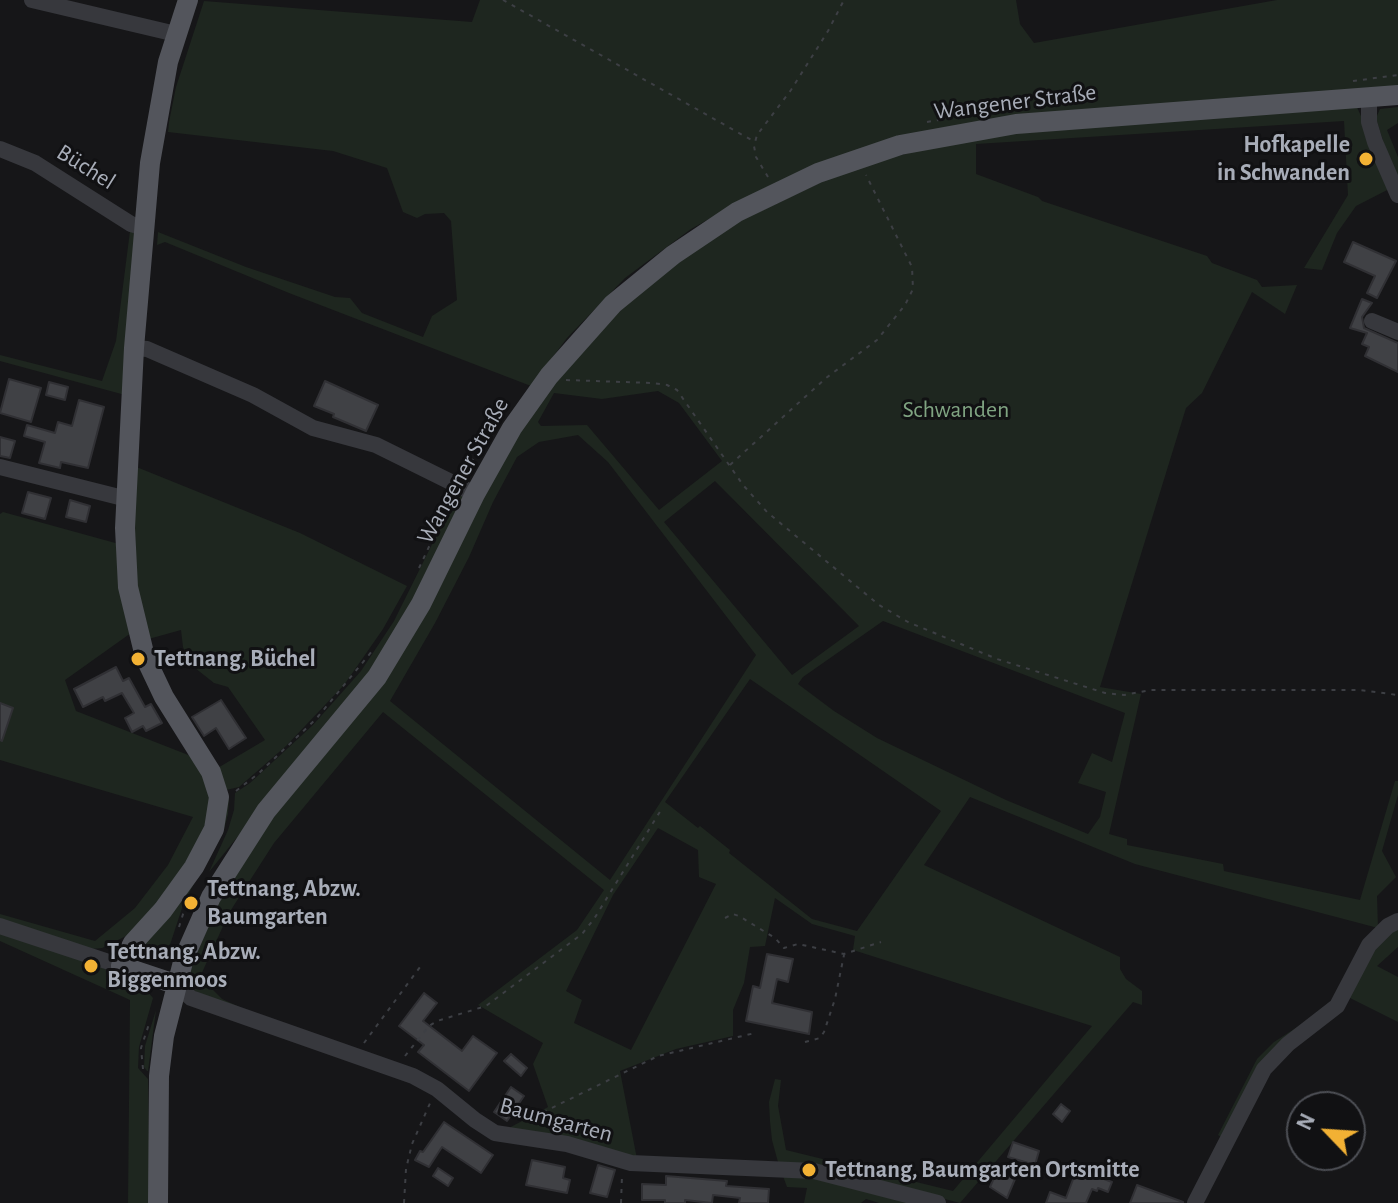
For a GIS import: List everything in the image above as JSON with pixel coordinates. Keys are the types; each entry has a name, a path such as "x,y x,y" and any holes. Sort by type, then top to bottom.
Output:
{"main road":[{"path":"175,984 121,966 133,943 171,899 204,849 214,829 219,797 211,772 164,697 140,642 128,587 127,499 134,348 155,125 176,34 188,0"},
{"name":"Wangener Straße","path":"158,1203 159,1076 175,984 197,924 225,871 266,811 377,677 421,604 466,490 549,376 613,304 673,255 737,212 787,186 843,163 900,145 990,127 1398,95"}],"street":[{"path":"32,0 176,34"},
{"path":"1369,99 1369,122 1375,142 1398,195"},
{"name":"Büchel","path":"0,149 35,163 131,224 145,228"},
{"path":"1372,321 1398,332"},
{"path":"134,348 147,349 253,395 313,428 376,445 466,490"},
{"path":"0,467 127,499"},
{"path":"1195,1203 1264,1069 1288,1044 1337,1006 1369,945 1388,926 1398,921"},
{"path":"0,926 121,966"},
{"name":"Baumgarten","path":"175,984 191,998 399,1071 437,1089 485,1127 505,1135 567,1144 624,1162 814,1171 938,1203"}],"path":[{"path":"503,0 755,142"},
{"path":"768,178 756,157 757,135 791,90 844,0"},
{"path":"1354,81 1398,75"},
{"path":"916,125 974,114"},
{"path":"729,465 826,378 877,340 905,305 913,289 912,267 865,171"},
{"path":"549,376 572,381 667,385 677,390 729,465 767,512 879,605 908,622 1046,677 1124,695 1151,690 1359,690 1398,695"},
{"path":"418,570 466,490 499,417"},
{"path":"219,797 239,790 316,719 376,645"},
{"path":"399,1071 405,1056 429,1026 486,1006 582,934 661,810"},
{"path":"725,918 733,914 739,916 775,938 784,948 798,944 844,954 881,942"},
{"path":"805,1042 820,1038 824,1032 835,999 844,954"},
{"path":"353,1056 420,967"},
{"path":"505,1135 510,1128 658,1056 755,1033"},
{"path":"404,1203 406,1169 412,1144 425,1109 437,1089"},
{"path":"621,1203 624,1162"}],"green space":[{"path":"480,0 1016,0 1020,24 1034,43 1277,0 1398,0 1398,88 1039,114 765,188 691,229 625,278 567,338 531,386 165,242 157,245 158,232 246,267 335,297 350,298 362,313 423,337 432,316 457,300 451,221 444,213 425,214 417,218 403,212 387,168 333,151 168,132 169,122 176,87 204,1 472,22"},
{"name":"Schwanden","path":"1356,105 1393,187 1356,206 1337,233 1322,270 1304,268 1348,195 1344,121 976,144 976,174 1042,201 1207,256 1212,263 1257,280 1262,287 1297,285 1285,314 1252,292 1202,393 1186,408 1100,687 1141,694 1109,834 1127,839 1127,845 1223,864 1224,871 1360,900 1395,781 1398,781 1398,795 1382,851 1396,877 1377,896 1378,928 1135,864 970,797 924,865 1120,957 1120,969 1126,979 1142,991 1142,1005 1133,1002 960,1203 871,1180 778,1162 772,1140 769,1102 775,1079 781,1080 778,1106 786,1150 953,1191 1092,1026 853,950 855,936 812,924 775,898 765,946 750,947 744,983 733,1010 733,1036 676,1049 620,1071 637,1159 509,1128 548,1107 533,1064 543,1043 478,1005 577,930 604,890 383,712 274,843 229,913 200,977 222,999 286,1028 206,999 191,988 189,976 218,904 254,841 360,711 478,500 547,390 631,298 723,229 853,167 974,137","holes":["658,391 679,403 722,461 659,510 587,425 541,426 538,422 554,393 602,399","578,435 608,462 756,655 610,880 390,701 435,623 517,457 539,442","715,481 859,626 792,675 664,522","883,621 1125,713 1112,762 1092,753 1078,783 1106,792 1100,817 1088,834 1006,800 877,738 798,684 803,677","750,679 941,811 857,931 812,919 700,826 698,828 665,802","658,828 698,850 699,877 716,884 631,1050 574,1023 582,1000 566,991 613,895"]},
{"path":"1398,107 1398,123 1387,130 1398,157 1398,189 1376,118 1380,109"},
{"path":"139,228 125,395 0,361 0,355 102,381 116,341 130,231"},
{"path":"134,466 300,533 407,586 383,629 344,685 286,746 239,787 226,790 216,769 265,740 228,687 214,683 190,664 183,647 181,630 145,640 136,600"},
{"path":"458,492 464,495 408,612 372,671 209,872 228,830 235,793 313,725 361,671 394,621"},
{"path":"3,512 119,544 131,633 65,680 76,711 196,758 210,783 209,821 176,882 130,934 102,948 92,949 0,921 0,914 95,941 135,908 168,865 193,817 0,760 0,514"},
{"path":"226,798 229,799 224,829 184,902 166,957 155,962 147,960 140,944"},
{"path":"1398,926 1398,947 1377,966 1398,977 1398,1022 1348,997 1375,946"},
{"path":"0,932 83,958 145,989 153,998 139,1047 138,1068 148,1079 150,1203 128,1203 130,1000 0,941"},
{"path":"1338,995 1288,1038 1221,1137 1218,1135 1257,1059 1274,1042"},
{"path":"156,1010 147,1071 144,1067 145,1046"},
{"path":"796,1172 922,1203 879,1203 866,1199 861,1203 804,1203 807,1188 787,1187 783,1176"}],"building":[{"path":"1353,242 1396,261 1377,298 1367,293 1375,276 1344,262"},
{"path":"1362,299 1372,303 1362,317 1364,328 1398,343 1398,372 1365,356 1369,347 1362,344 1367,333 1350,328"},
{"path":"9,379 41,388 31,422 0,413"},
{"path":"325,381 378,405 366,431 314,406"},
{"path":"49,382 68,387 65,400 46,395"},
{"path":"79,400 104,407 88,468 61,462 60,468 39,463 45,442 24,436 27,425 55,433 58,422 72,426"},
{"path":"0,437 15,441 10,458 0,456"},
{"path":"28,492 51,498 45,519 22,513"},
{"path":"70,500 90,506 86,522 66,517"},
{"path":"116,667 123,681 129,678 145,707 151,704 162,723 146,731 143,726 132,732 125,718 134,713 122,693 105,701 103,697 83,707 74,689"},
{"path":"221,700 246,738 229,749 216,728 204,736 192,717"},
{"path":"0,703 13,708 2,741 0,740"},
{"path":"767,954 793,959 788,982 777,979 772,1003 812,1012 809,1034 746,1021 753,986 760,988"},
{"path":"424,993 437,1003 423,1021 462,1051 473,1036 497,1053 469,1091 418,1052 424,1045 399,1026"},
{"path":"511,1054 527,1068 521,1076 504,1061"},
{"path":"511,1087 524,1096 507,1121 494,1112"},
{"path":"1061,1104 1070,1111 1062,1122 1053,1114"},
{"path":"444,1122 493,1155 481,1173 442,1147 429,1167 415,1160"},
{"path":"1013,1142 1039,1151 1035,1165 1008,1157"},
{"path":"532,1160 565,1167 563,1178 570,1180 567,1193 526,1185"},
{"path":"1094,1164 1108,1169 1104,1179 1112,1182 1108,1192 1092,1189 1086,1203 1046,1203 1050,1192 1066,1198 1075,1174 1088,1179"},
{"path":"598,1165 615,1170 607,1197 590,1193"},
{"path":"438,1168 453,1178 448,1186 433,1176"},
{"path":"997,1171 1015,1179 1007,1198 990,1187"},
{"path":"666,1176 727,1181 726,1186 769,1189 768,1203 739,1203 740,1198 713,1195 712,1203 642,1200 642,1184 666,1185"},
{"path":"1137,1185 1183,1202 1183,1203 1130,1203"}],"place":[{"name":"Hofkapelle in Schwanden","path":"1366,159"},
{"name":"Tettnang, Büchel","path":"138,659"},
{"name":"Tettnang, Abzw. Baumgarten","path":"191,903"},
{"name":"Tettnang, Abzw. Biggenmoos","path":"91,966"},
{"name":"Tettnang, Baumgarten Ortsmitte","path":"809,1170"}]}
